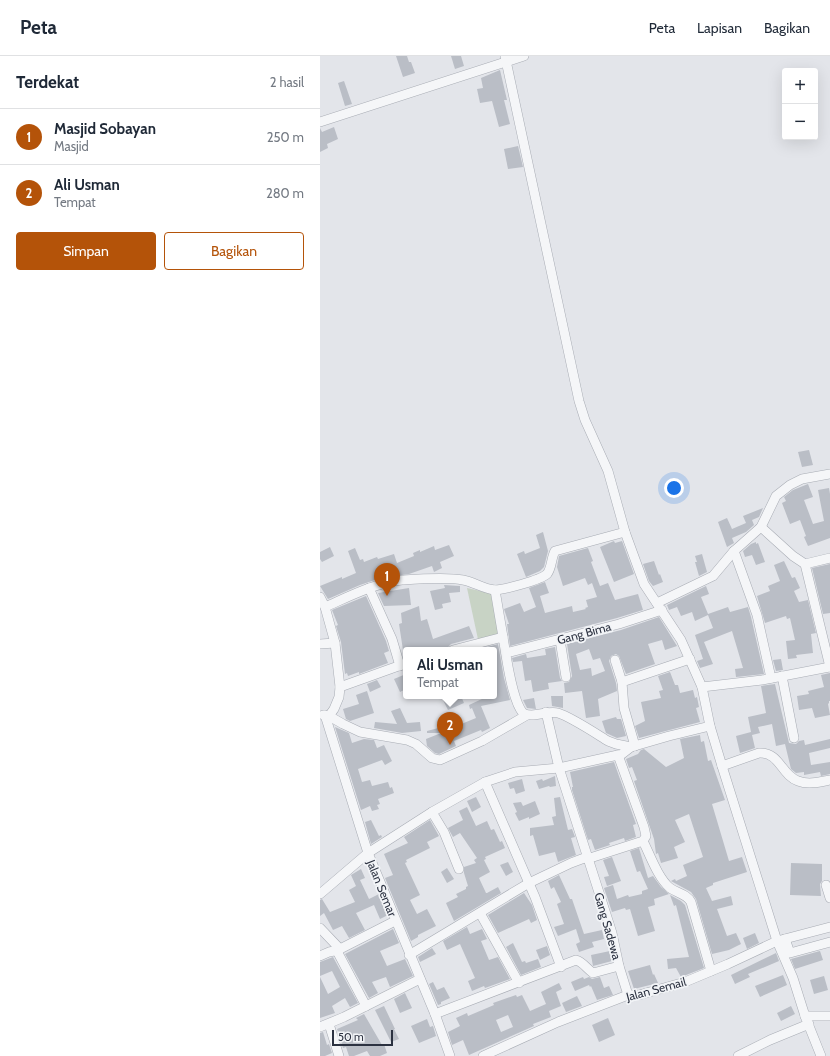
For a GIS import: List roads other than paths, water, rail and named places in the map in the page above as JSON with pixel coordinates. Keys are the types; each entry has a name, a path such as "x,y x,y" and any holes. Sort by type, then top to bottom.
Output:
{"street":[{"path":"320,122 505,59 524,56"},
{"path":"505,59 565,335 575,390 585,420 608,471 625,532 644,584 681,640 702,687 710,726 722,766 781,940 792,978 821,1056"},
{"path":"702,687 771,678 830,667 805,564 793,556 761,527 776,496 790,485 802,479 830,474"},
{"name":"Gang Bima","path":"506,654 619,624 660,607 713,576 734,551 761,527"},
{"path":"325,607 380,584 402,580 463,580 495,590 516,586 543,577 549,571 554,554 557,550 625,532"},
{"path":"734,551 757,616 771,678"},
{"path":"805,564 830,558"},
{"path":"340,687 403,665 369,588"},
{"path":"495,590 506,654 517,702 521,710 527,715"},
{"path":"320,597 325,607 334,643 340,687 339,697 334,709 324,715"},
{"path":"465,647 503,637"},
{"path":"560,640 566,677"},
{"path":"320,644 334,643"},
{"path":"622,682 690,659"},
{"path":"409,954 529,883 571,863 643,841 646,836 627,751 622,682 615,660"},
{"path":"782,676 794,738"},
{"path":"324,715 360,732 407,740 416,744 432,758 440,760 482,741 527,715 546,712 560,714 627,751"},
{"name":"Gang Sadewa","path":"546,712 559,768 612,933 619,966 628,995"},
{"name":"Jalan Semar","path":"324,715 368,853 435,1014 450,1056"},
{"path":"320,894 368,853 432,812 485,782 515,772 559,768 627,751 669,736 710,726"},
{"path":"722,766 765,752 773,756 787,773 799,782 806,783 830,780"},
{"path":"485,782 529,883 561,967"},
{"path":"432,812 444,832 459,869"},
{"path":"643,841 654,863 670,887 689,899 711,971"},
{"path":"826,886 830,898"},
{"path":"480,913 519,983"},
{"path":"320,956 329,952 340,950 395,921"},
{"path":"320,928 340,950"},
{"name":"Jalan Semail","path":"483,1056 558,1022 628,995 639,995 686,982 781,940 830,928"},
{"path":"781,940 790,953 830,942"},
{"path":"340,950 338,954 366,1006"},
{"path":"435,1014 576,960 582,962 586,968 593,973 619,966"},
{"path":"339,1056 324,1026 420,979"},
{"path":"738,1056 807,1020 830,1016"}],"place":[{"name":"Masjid Sobayan","path":"387,596"},
{"name":"Ali Usman","path":"450,745"}]}
